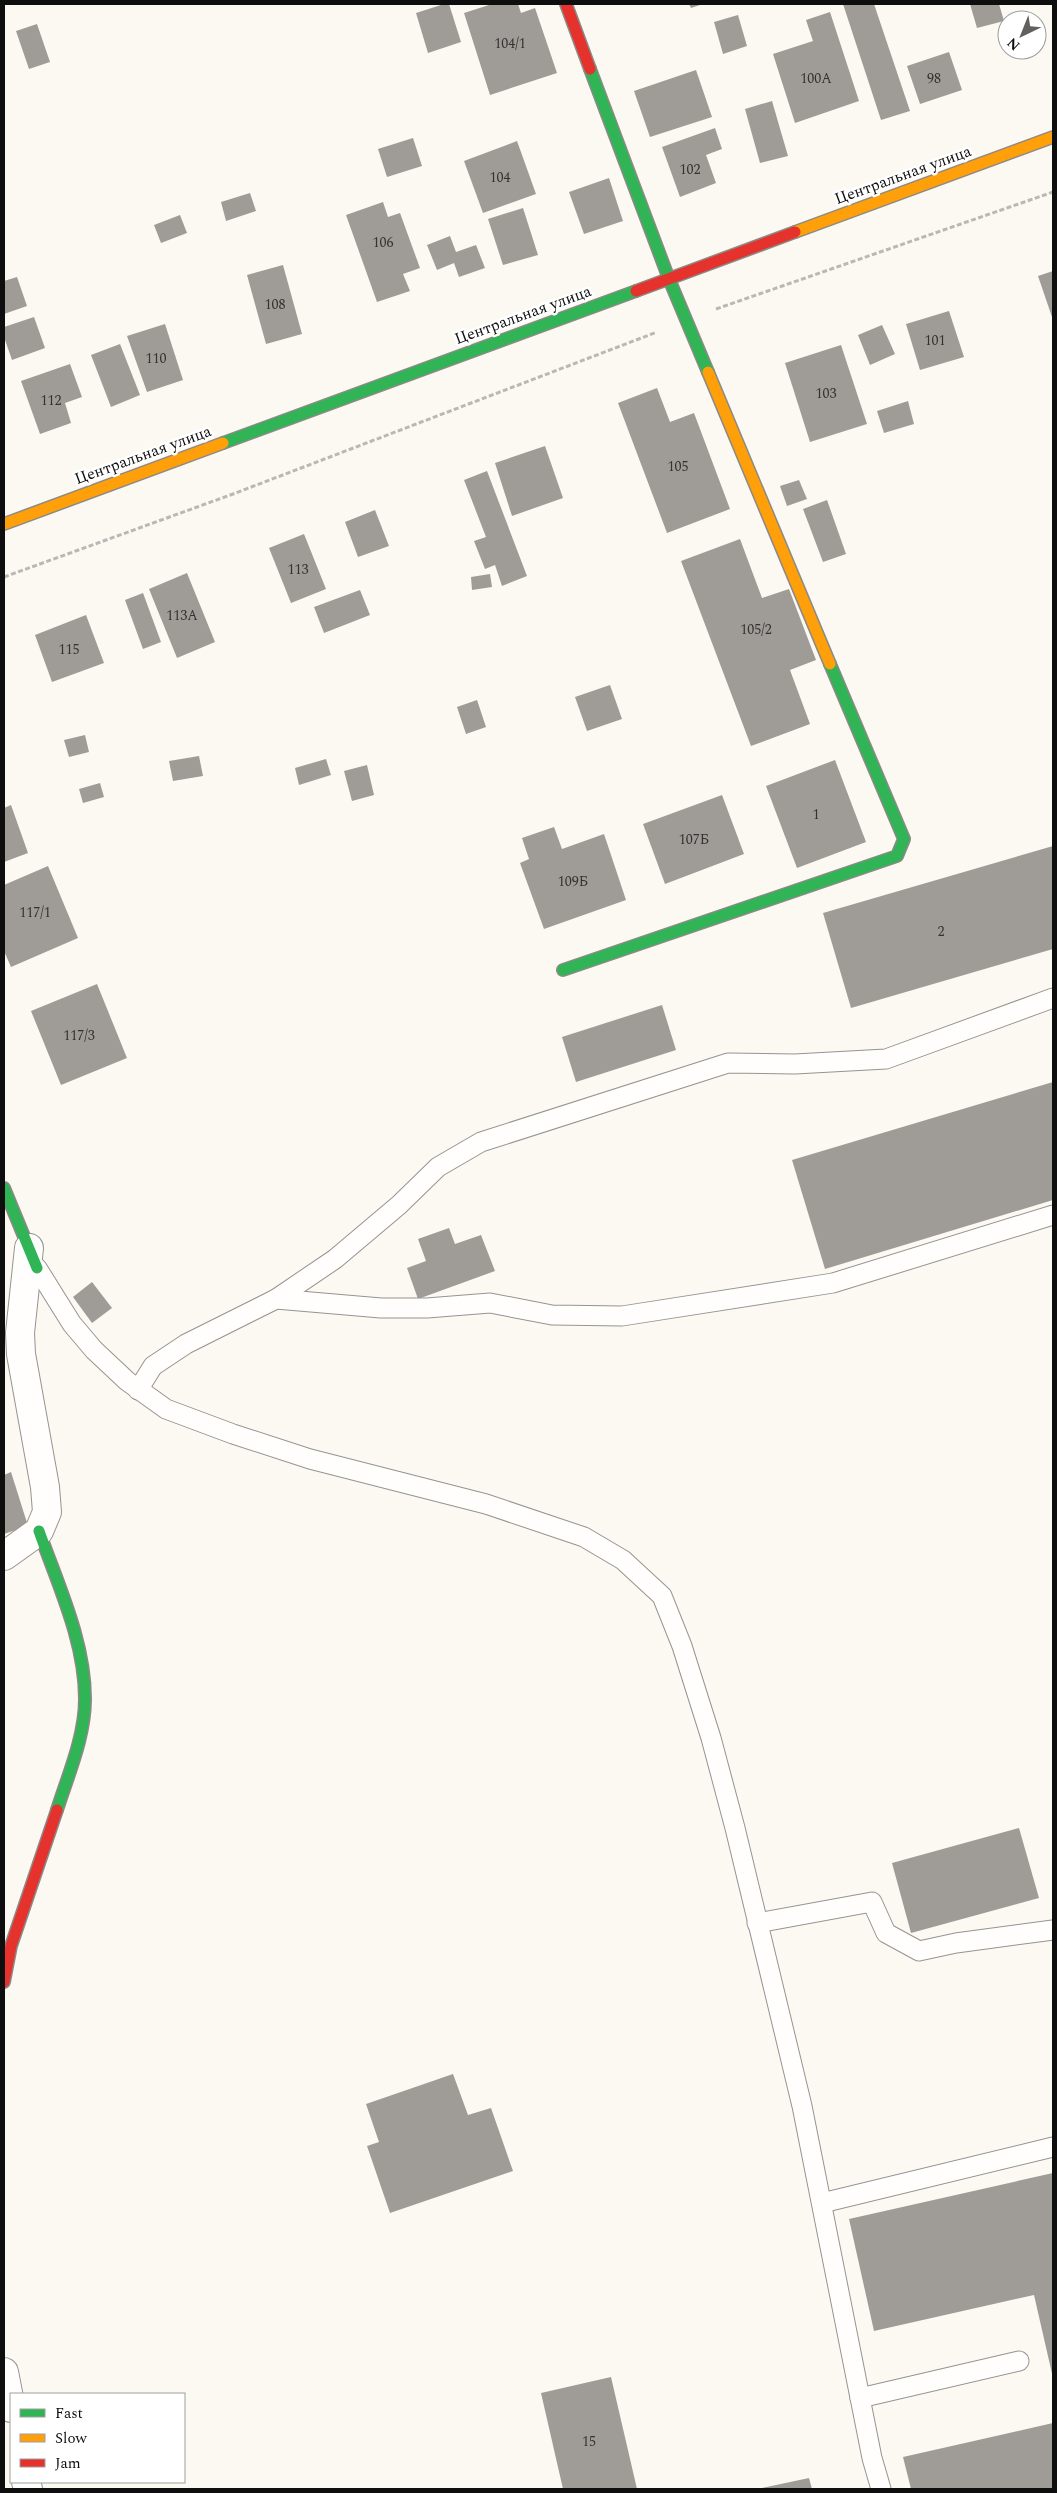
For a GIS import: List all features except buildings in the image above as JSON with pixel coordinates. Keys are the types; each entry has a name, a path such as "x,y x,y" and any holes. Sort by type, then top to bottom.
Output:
{"street":[{"path":"563,970 897,856 904,839 686,321 566,4"},
{"name":"Центральная улица","path":"4,524 1053,137"},
{"path":"4,1188 33,1258 20,1333 45,1487 47,1512 39,1530 4,1556"},
{"path":"4,1982 8,1947 77,1749 85,1700 79,1644 39,1530"},
{"path":"4,2372 10,2403"}],"lane":[{"path":"138,1390 153,1366 186,1344 276,1299 335,1259 399,1205 438,1167 481,1142 728,1063 795,1064 886,1059 1053,998"},
{"path":"276,1299 381,1308 427,1308 490,1303 552,1314 622,1316 833,1283 1053,1215"},
{"path":"33,1258 72,1324 94,1350 138,1390 166,1409 233,1434 310,1459 395,1479 539,1521 584,1537 623,1560 662,1596 682,1646 711,1738 802,2106 860,2398 881,2489"},
{"path":"757,1923 872,1902 886,1933 919,1951 956,1943 1053,1930"},
{"path":"822,2203 1053,2147"},
{"path":"860,2398 1019,2361"}],"path":[{"path":"4,577 233,494 686,321 1053,192"}],"traffic: fast":[{"path":"590,69 669,279 708,372"},
{"path":"223,443 636,291"},
{"path":"563,970 897,856 904,839 830,664"},
{"path":"4,1188 37,1268"},
{"path":"39,1531 69,1614 84,1677 84,1713 79,1742 57,1810"}],"traffic: slow":[{"path":"795,232 1053,137"},
{"path":"708,372 830,664"},
{"path":"4,524 223,443"}],"traffic: jam":[{"path":"566,4 590,69"},
{"path":"636,291 795,232"},
{"path":"4,1982 11,1946 57,1810"}]}
